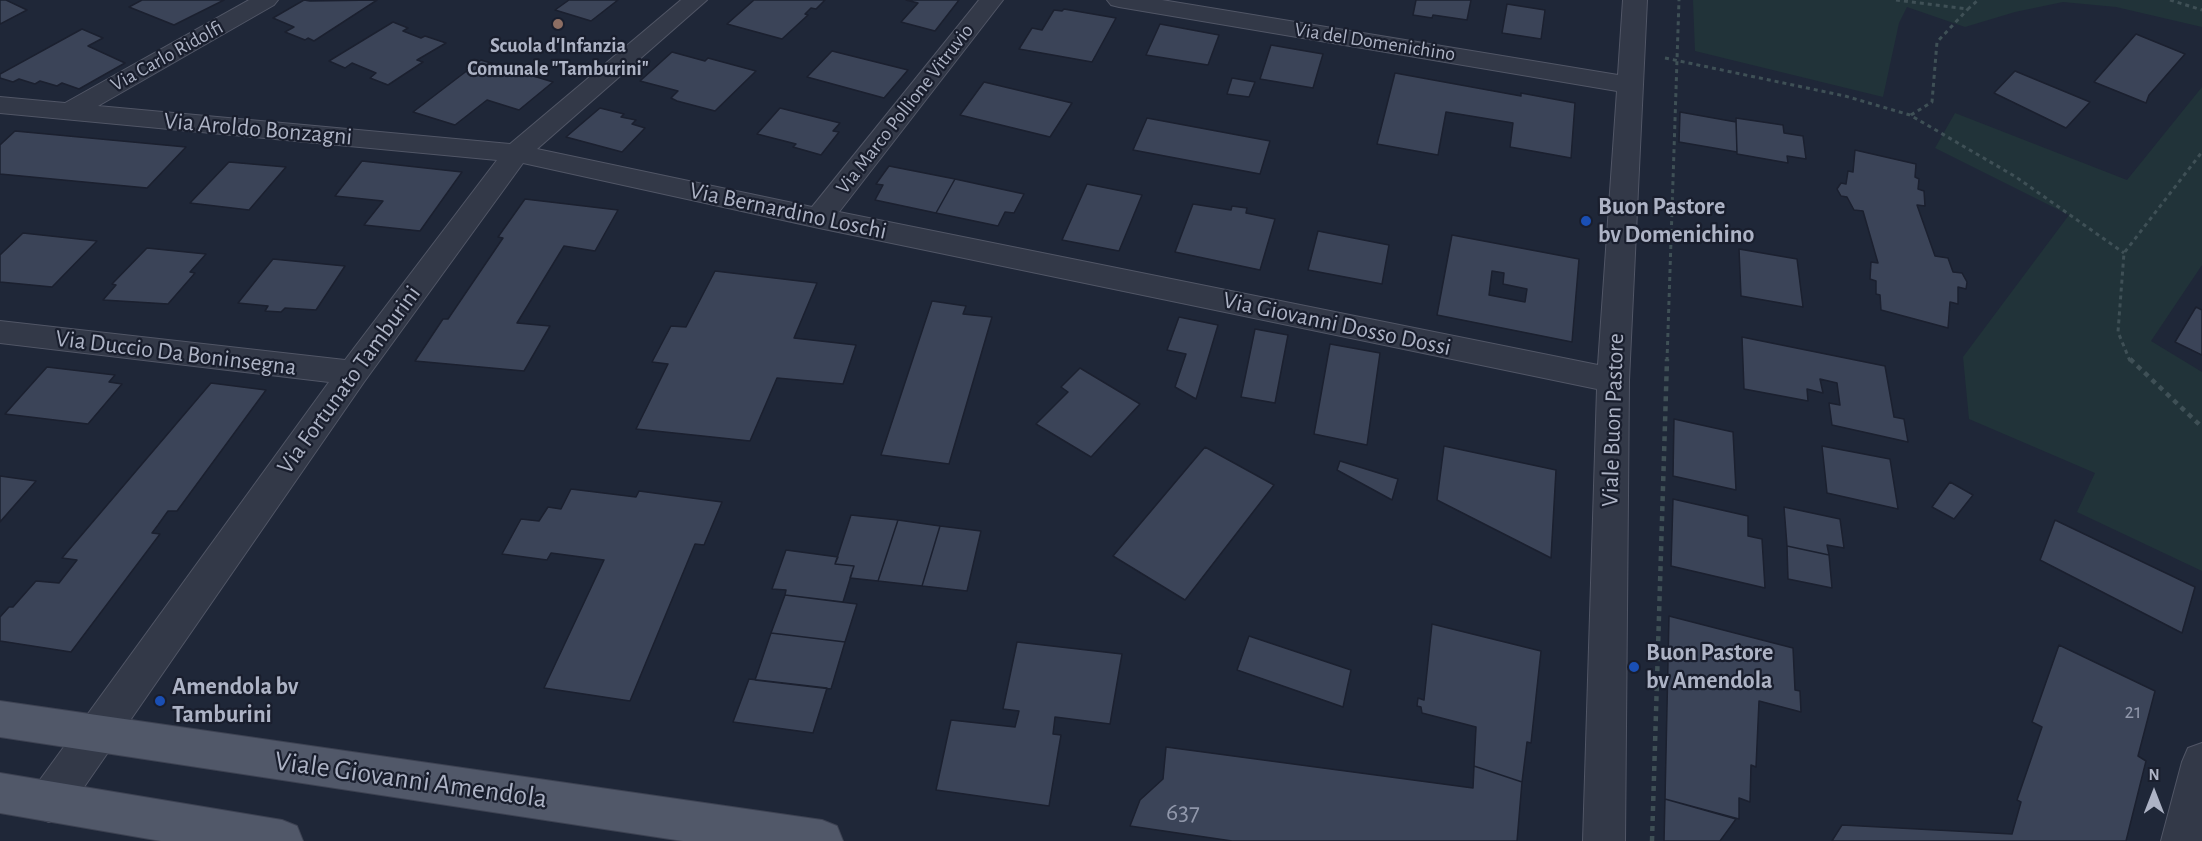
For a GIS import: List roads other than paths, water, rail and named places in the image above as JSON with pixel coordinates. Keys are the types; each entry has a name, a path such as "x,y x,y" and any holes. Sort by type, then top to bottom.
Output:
{"main road":[{"name":"Viale Giovanni Amendola","path":"0,718 822,841"},
{"path":"0,794 282,841"}],"street":[{"name":"Via Carlo Ridolfi","path":"68,111 266,0"},
{"name":"Via Fortunato Tamburini","path":"49,801 353,373 516,153 694,0"},
{"name":"Via Marco Pollione Vitruvio","path":"819,218 991,0"},
{"name":"Via del Domenichino","path":"1119,0 1630,85"},
{"name":"Viale Buon Pastore","path":"1604,841 1613,380 1635,0"},
{"name":"Via Aroldo Bonzagni","path":"0,105 516,153"},
{"name":"Via Bernardino Loschi","path":"516,153 1061,267"},
{"name":"Via Giovanni Dosso Dossi","path":"1061,267 1613,380"},
{"name":"Via Duccio Da Boninsegna","path":"0,332 353,373"},
{"path":"2182,841 2202,762"}],"place":[{"name":"Scuola d'Infanzia Comunale \"Tamburini\"","path":"558,24"},
{"name":"Buon Pastore bv Domenichino","path":"1586,221"},
{"name":"Buon Pastore bv Amendola","path":"1634,667"},
{"name":"Amendola bv Tamburini","path":"160,701"}]}
